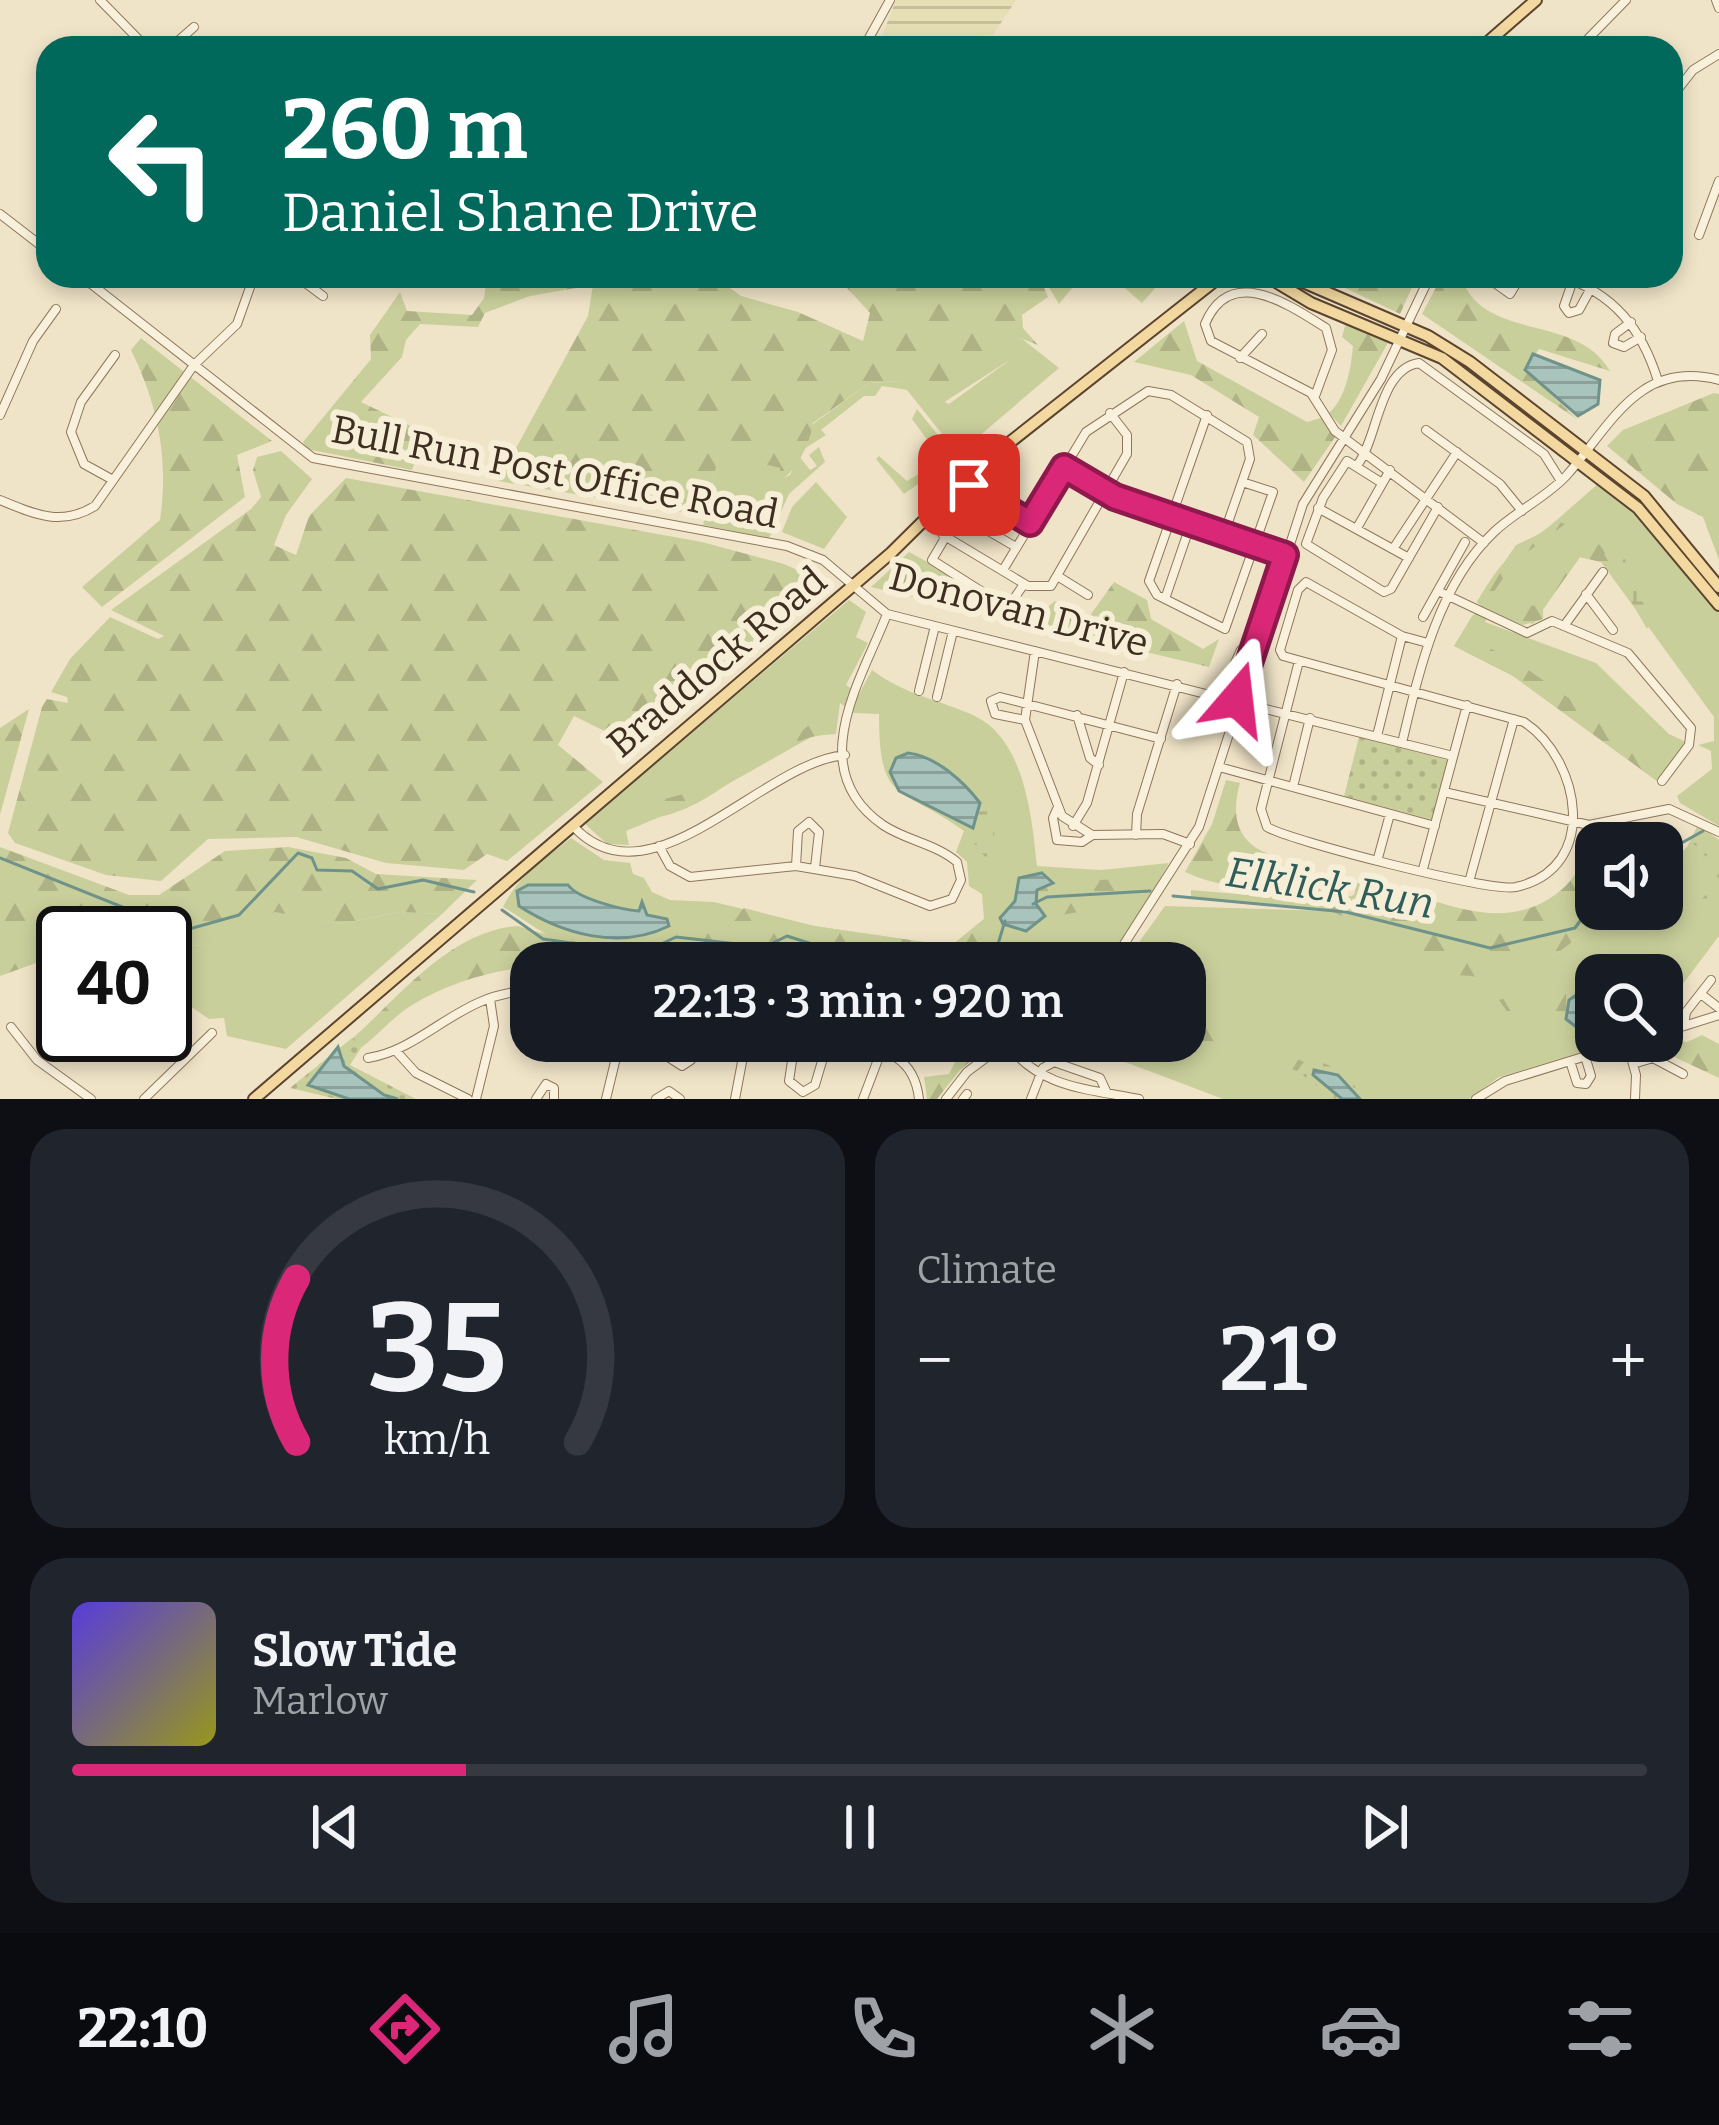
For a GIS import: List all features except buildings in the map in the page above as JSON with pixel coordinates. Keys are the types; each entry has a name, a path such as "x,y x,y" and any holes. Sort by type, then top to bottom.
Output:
{"main road":[{"path":"1495,36 1536,0"},
{"name":"Braddock Road","path":"254,1099 852,586 964,481 1206,288"},
{"path":"1284,288 1442,358 1655,507 1719,587"},
{"path":"1316,288 1405,326 1470,362 1652,521 1719,605"}],"street":[{"path":"100,0 135,36"},
{"path":"869,36 890,0"},
{"path":"1591,36 1626,0"},
{"path":"184,36 194,27"},
{"path":"1683,83 1693,70 1719,55"},
{"path":"1700,235 1719,181"},
{"path":"0,214 36,242"},
{"name":"Bull Run Post Office Road","path":"96,288 313,458 787,545 815,555 852,586"},
{"path":"0,500 50,519 74,517 95,506 194,365 237,324 250,288"},
{"path":"312,288 323,296"},
{"path":"1126,942 1190,844 1308,493 1424,288"},
{"path":"1570,288 1564,306 1569,313 1579,310 1591,288 1630,322 1642,337 1658,381"},
{"path":"1315,396 1332,350 1330,334 1253,289 1236,291 1205,322 1211,340 1315,396 1328,425 1484,543"},
{"path":"0,415 33,341 56,309"},
{"path":"1630,322 1616,333 1613,343 1624,347 1642,337"},
{"path":"1240,358 1262,334"},
{"path":"113,480 84,464 71,432 81,402 115,355"},
{"path":"1358,464 1375,437 1375,415 1399,372 1418,363 1544,454 1561,481"},
{"path":"1402,742 1428,643 1484,543 1561,481 1625,400 1658,381 1687,376 1719,380"},
{"path":"1003,569 1086,432 1140,393 1155,391 1207,415 1247,442 1250,459 1224,534"},
{"path":"943,535 1024,584 1046,588 1059,577 1129,448 1127,435 1110,413"},
{"path":"1207,415 1149,581 1165,599 1221,628 1227,625 1273,492 1242,482"},
{"path":"1426,430 1505,488 1522,512"},
{"path":"1393,549 1457,452"},
{"path":"1382,482 1358,464 1345,463 1318,508 1308,548 1382,591 1391,589 1438,507"},
{"path":"1064,467 1107,492 1285,555"},
{"path":"1357,528 1390,470"},
{"path":"964,481 1030,523"},
{"path":"1318,508 1409,558"},
{"path":"1016,547 959,514 932,555 938,567 1003,605 1011,603 1024,584"},
{"path":"1165,599 1192,523"},
{"path":"1423,617 1465,542"},
{"path":"1456,557 1470,564"},
{"path":"1564,626 1603,572"},
{"path":"1059,577 1088,595"},
{"path":"1299,661 1261,816 1272,831 1509,889 1544,877 1562,856 1573,824 1570,778 1556,750 1535,729 1467,705 1299,661 1280,650 1306,583 1402,636 1428,643"},
{"name":"Donovan Drive","path":"852,586 887,614 1454,756"},
{"path":"1438,591 1527,633 1549,621 1628,653 1689,724 1689,746 1662,781"},
{"path":"1586,594 1613,630"},
{"path":"659,846 674,870 696,878 796,866 855,876 934,906 949,902 960,884 954,859 890,829 869,813 850,783 846,704 887,614"},
{"path":"919,691 935,626"},
{"path":"937,697 953,631"},
{"path":"1377,736 1402,636"},
{"path":"1221,694 1241,650"},
{"path":"1035,651 1024,720 1058,809 1072,826 1092,835 1162,834 1190,844"},
{"path":"1072,826 1099,765 1124,672"},
{"path":"1136,835 1177,684"},
{"path":"1024,720 997,715 990,707 997,697 1161,739"},
{"path":"1423,869 1467,705"},
{"path":"1077,715 1090,758 1099,765"},
{"path":"1293,788 1310,718"},
{"path":"1469,882 1514,719"},
{"path":"572,826 610,852 633,854 659,846 810,764 845,755"},
{"path":"1219,767 1435,826"},
{"path":"1444,792 1573,824 1612,823 1658,808 1704,822 1719,832"},
{"path":"1058,809 1053,818 1058,840 1085,841 1092,835"},
{"path":"1378,858 1390,814"},
{"path":"796,866 798,831 809,822 819,832 815,868"},
{"path":"1701,994 1719,1011 1684,1026 1685,1012 1711,980"},
{"path":"368,1058 396,1050 454,1012 510,995"},
{"path":"396,1050 416,1072 472,1099 494,1026 490,999"},
{"path":"11,1027 37,1060 91,1099"},
{"path":"145,1099 212,1033"},
{"path":"1637,1098 1633,1064 1653,1058 1682,1074"},
{"path":"1476,1099 1505,1081 1575,1059"},
{"path":"1570,1061 1577,1083 1586,1084 1591,1076 1587,1062"},
{"path":"606,1099 615,1062"},
{"path":"735,1099 742,1062"},
{"path":"791,1062 788,1081 801,1092 816,1083 822,1062"},
{"path":"863,1099 877,1062"},
{"path":"900,1062 909,1069 919,1099"},
{"path":"946,1099 980,1062"},
{"path":"1026,1062 1040,1076 1139,1099"},
{"path":"1031,1099 1047,1064 1058,1062 1100,1078 1107,1093"},
{"path":"536,1099 546,1084 554,1088 554,1099"},
{"path":"656,1099 669,1091 680,1099"}],"shaded area":[{"path":"896,0 1016,0 993,35 882,36"}],"green space":[{"path":"485,288 576,288 530,296 485,313 478,327 420,324 406,340 402,357 361,402 417,429 423,438 412,470 307,449 303,442 371,359 370,335 400,292 407,311 472,315"},
{"path":"593,288 730,288 863,341 870,313 847,288 1044,288 1048,297 1022,315 1023,328 1038,345 1020,338 1008,361 929,412 901,381 869,383 813,423 802,456 780,481 780,468 719,454 705,516 498,481 588,316"},
{"path":"1049,288 1072,288 1059,304"},
{"path":"1125,288 1155,288 1142,303"},
{"path":"1345,288 1412,288 1400,314"},
{"path":"1436,288 1467,288 1488,311 1576,341 1610,371 1539,349 1525,370 1578,420 1422,314"},
{"path":"1184,321 1197,361 1307,422 1324,417 1338,433 1304,482 1253,435 1259,417 1191,375 1134,362"},
{"path":"1346,322 1389,341 1341,426 1329,413 1344,391 1351,364 1353,346 1342,337"},
{"path":"141,338 272,441 237,455 245,497 102,607 82,587 160,520 159,433 131,350"},
{"path":"1021,338 1059,368 958,454 907,390 882,386 875,396 864,396 821,430 826,435 804,449 813,424 869,383 901,381 949,404 1007,362 1013,344"},
{"path":"1719,394 1719,560 1703,517 1677,504 1607,446 1623,430"},
{"path":"917,409 946,445 941,450 947,458 953,453 956,457 904,494 876,459 879,456 907,481 942,460 912,419"},
{"path":"819,447 825,462 789,494 769,538 703,525 719,453 781,468 780,480 790,475 799,456 810,470 817,466 809,455"},
{"path":"281,451 312,479 286,515 274,545 296,555 309,516 346,478 702,542 784,564 827,584 641,749 574,716 558,745 603,782 507,861 487,854 464,870 386,863 296,837 208,839 161,881 106,875 15,843 8,833 42,707 47,699 68,703 67,697 51,692 70,659 110,617 158,639 164,636 111,610 251,509 261,497 253,470 257,457"},
{"path":"816,482 847,517 824,549 782,532 792,507"},
{"path":"1599,483 1632,507 1719,613 1719,826 1680,803 1677,796 1712,769 1711,751 1698,745 1714,741 1714,717 1601,562 1580,557 1533,624 1490,612 1485,622 1596,663 1669,734 1686,742 1657,781 1513,676 1454,646 1472,616 1483,608 1477,602 1516,545 1543,532"},
{"path":"1556,521 1565,524 1514,562 1483,608 1477,602 1504,562"},
{"path":"1593,538 1605,551 1614,578 1601,562 1580,557 1543,609 1543,619 1523,625 1490,612 1537,605 1560,577 1573,546"},
{"path":"1616,545 1626,548 1625,572 1653,620 1647,629 1604,554"},
{"path":"909,552 1009,605 1040,613 1055,601 1086,621 1114,582 1147,600 1151,619 1203,649 1219,639 1209,667 871,587"},
{"path":"849,600 866,612 856,637 868,643 846,685 859,694 872,670 992,727 1023,782 1037,866 1101,870 1169,863 1120,942 956,942 984,919 982,894 969,886 967,862 956,852 964,831 897,790 889,779 883,765 879,714 854,713 840,703 836,734 813,736 696,802 626,831 629,845 607,844 584,823"},
{"path":"1460,636 1508,656 1599,719 1648,761 1674,758 1657,781 1513,676 1454,646"},
{"path":"29,709 0,815 0,728"},
{"path":"828,711 827,734 780,750 694,805 646,819 661,800 694,791 752,752 799,733"},
{"path":"1359,737 1448,760 1433,820 1344,796"},
{"path":"1226,780 1240,783 1237,821 1247,840 1281,858 1274,876 1280,880 1340,880 1350,890 1266,891 1185,872 1212,824"},
{"path":"985,800 1000,861 989,862 969,836"},
{"path":"1698,825 1719,840 1719,936 1683,984 1683,954 1575,954 1575,1055 1499,1077 1469,1099 1223,1099 1125,1062 1206,1062 1206,942 1139,942 1165,906 1332,911 1552,957 1589,930 1683,930 1683,851"},
{"path":"1698,825 1719,845 1719,900 1683,923 1683,912 1711,889 1718,869 1691,841"},
{"path":"571,838 604,860 630,863 633,874 644,878 652,892 670,900 714,902 814,926 924,942 564,942 503,907 524,878"},
{"path":"0,847 129,895 159,895 225,851 288,847 346,858 376,874 477,880 442,914 399,912 341,924 275,912 236,936 198,946 192,946 192,906 36,906 36,963 0,976"},
{"path":"1575,875 1575,930 1589,930 1552,957 1473,954 1499,961 1490,970 1498,985 1511,984 1526,996 1566,993 1566,1019 1508,1013 1499,1000 1521,994 1477,977 1433,968 1434,955 1471,954 1420,952 1331,911 1191,898 1191,890 1330,902 1354,895 1357,883 1486,913 1511,912 1536,906"},
{"path":"1131,878 1127,888 1132,903 1055,916 1045,916 1036,904 1037,890 1053,883"},
{"path":"744,908 814,926 924,942 648,942 662,936 716,932"},
{"path":"275,911 341,924 399,912 442,914 286,1049 227,1036 224,1018 209,1019 192,1008 192,946 224,941"},
{"path":"984,919 1021,931 1018,940 956,942"},
{"path":"518,926 577,942 510,942 510,969 465,981 412,1005 361,1048 352,1039 428,968 493,930"},
{"path":"1207,1017 1304,1062 1297,1071 1242,1050 1206,1044"},
{"path":"1702,1035 1719,1044 1719,1078 1683,1061 1683,1042"},
{"path":"352,1038 361,1048 350,1065 416,1099 337,1099 290,1088"},
{"path":"1316,1059 1338,1070 1368,1099 1335,1099 1297,1071"},
{"path":"955,1062 970,1062 937,1099 927,1099 924,1077 949,1074"}],"water":[{"path":"1533,354 1600,380 1598,404 1578,416 1525,370"},
{"path":"908,753 939,765 980,803 973,828 899,791 890,772 896,758"},
{"path":"1042,873 1053,883 1037,890 1036,904 1045,916 1026,931 1003,924 1000,918 1015,901 1019,878"},
{"path":"528,885 568,885 591,899 632,910 639,911 642,902 647,915 667,919 669,926 612,938 573,931 519,906 517,891"},
{"path":"1575,996 1575,1026 1566,1019 1569,1000"},
{"path":"338,1047 344,1066 384,1095 398,1099 349,1099 308,1085"},
{"path":"1314,1070 1338,1075 1360,1099 1342,1099 1313,1075"}],"waterway":[{"path":"1683,842 1703,831"},
{"name":"Elklick Run","path":"0,858 182,931 239,915 298,853 312,858 317,870 352,871 378,889 423,880 474,892"},
{"name":"Elklick Run","path":"1033,904 1047,897 1150,891"},
{"name":"Elklick Run","path":"1173,896 1346,912 1490,948 1575,928"},
{"name":"Elklick Run","path":"502,910 543,939 564,942"},
{"name":"Elklick Run","path":"999,942 1005,921"},
{"name":"Elklick Run","path":"775,942 787,936 806,942"},
{"name":"Elklick Run","path":"666,942 676,937 720,942"}],"route":[{"path":"969,485 1030,523 1064,467 1115,497 1285,555 1237,699"}]}
